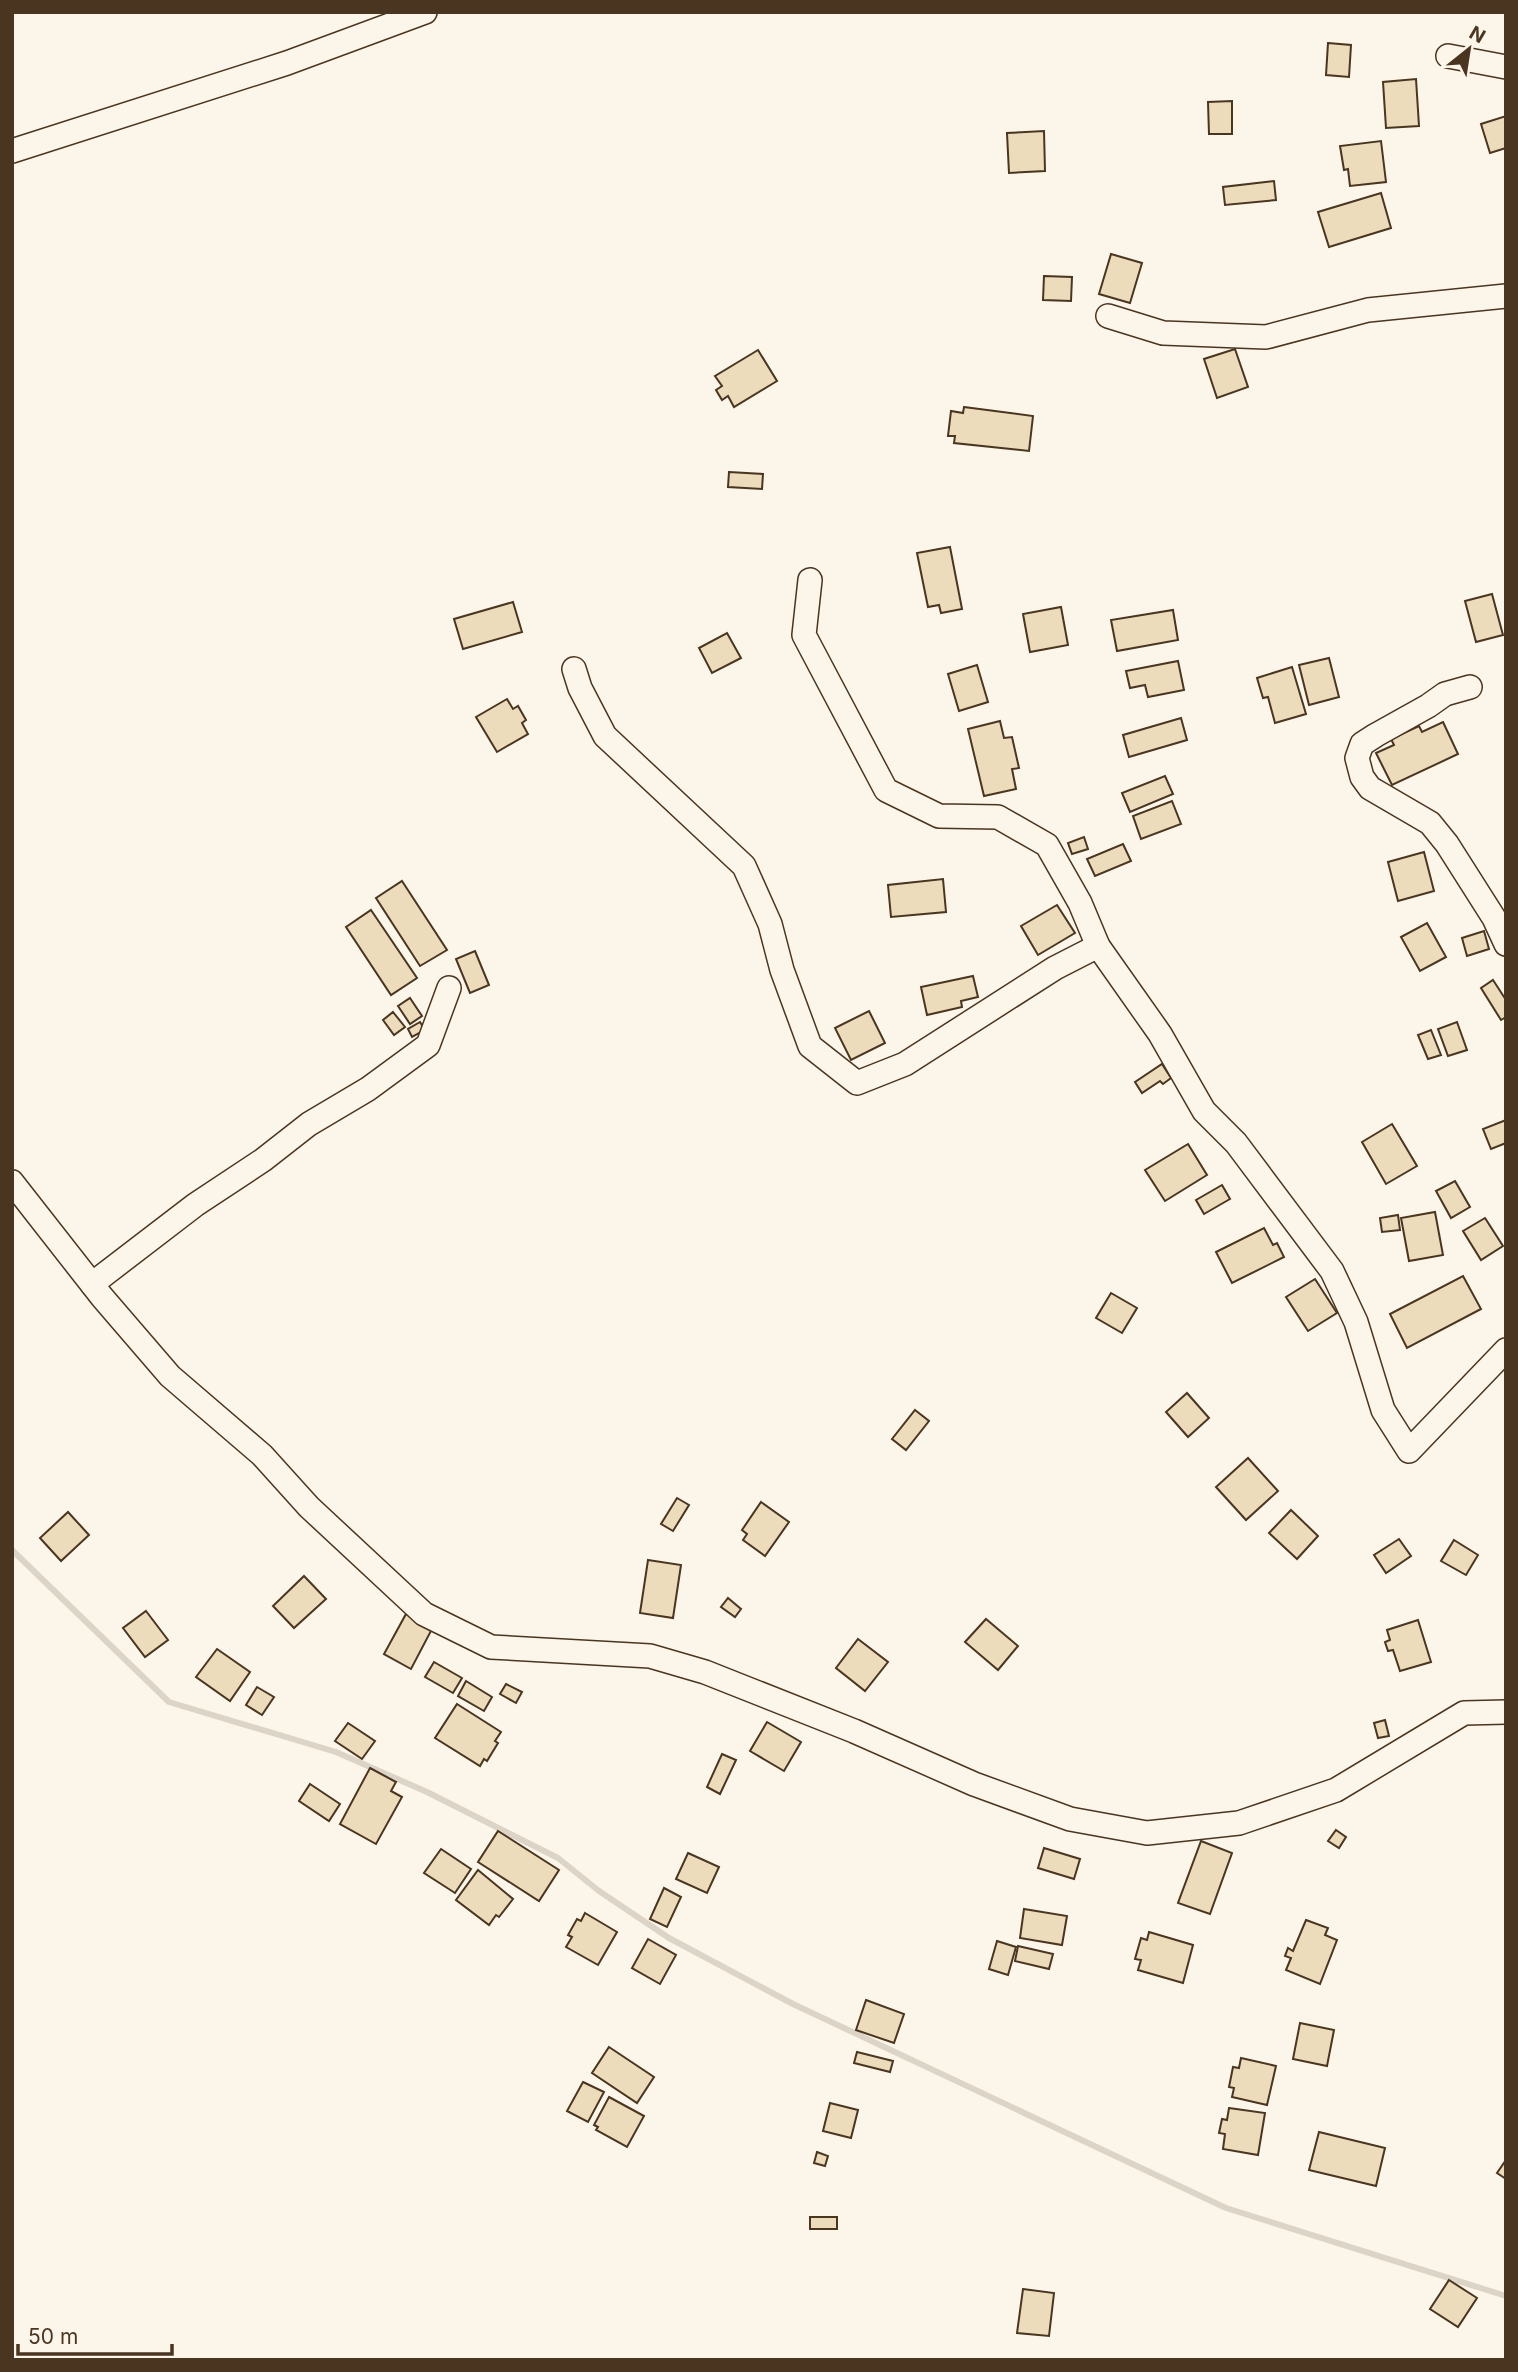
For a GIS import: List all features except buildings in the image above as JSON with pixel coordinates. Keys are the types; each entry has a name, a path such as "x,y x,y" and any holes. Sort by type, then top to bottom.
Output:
{"street":[{"path":"12,151 286,62 425,12"},
{"path":"1448,56 1506,67"},
{"path":"1108,316 1163,332 1266,337 1368,310 1506,296"},
{"path":"810,580 804,635 886,790 939,816 998,817 1047,845 1080,903 1098,946 1160,1034 1204,1111 1236,1143 1332,1271 1356,1322 1383,1410 1409,1451 1506,1350"},
{"path":"574,669 580,688 605,736 744,866 770,924 782,970 810,1045 857,1083 905,1063 1055,968 1098,946"},
{"path":"1470,687 1445,694 1362,744 1357,758 1370,788 1430,823 1447,844 1494,918 1506,944"},
{"path":"92,1284 195,1205 263,1160 309,1124 368,1088 428,1045 449,988"},
{"path":"12,1182 92,1284 170,1376 262,1455 309,1507 424,1614 491,1647 650,1656 705,1672 842,1726 974,1784 1070,1819 1147,1833 1239,1823 1336,1790 1464,1713 1506,1712"}],"waterway":[{"path":"12,1550 169,1702 336,1752 427,1792 558,1858 599,1891 669,1938 793,2004 1226,2208 1506,2296"}]}
